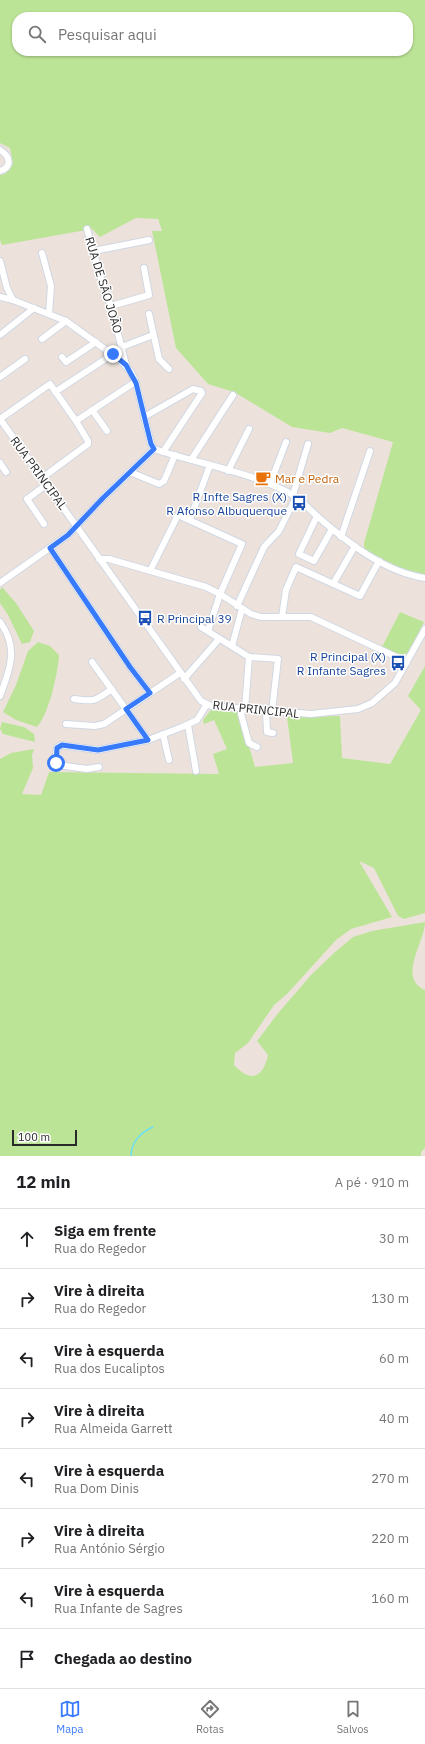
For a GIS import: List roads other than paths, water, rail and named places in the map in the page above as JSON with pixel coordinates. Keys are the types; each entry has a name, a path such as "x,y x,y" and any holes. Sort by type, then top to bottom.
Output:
{"street":[{"path":"0,150 5,152 9,159 9,164 6,170 0,171"},
{"name":"RUA DE SÃO JOÃO","path":"87,229 105,292 111,306 126,365"},
{"path":"94,252 149,240"},
{"path":"42,253 51,286 49,314"},
{"path":"0,262 7,288 13,300"},
{"path":"111,306 149,295 144,268"},
{"path":"7,288 0,296 66,321 126,365 135,382 151,444 154,449 270,484 295,496 341,537 379,561 412,576 425,578"},
{"path":"0,335 34,308"},
{"path":"149,314 159,359 169,369"},
{"path":"42,340 66,321"},
{"path":"122,347 153,336"},
{"path":"62,357 66,362 96,342"},
{"path":"56,392 113,354"},
{"path":"0,377 25,359"},
{"path":"76,421 135,382"},
{"path":"0,419 50,384 56,392 76,421 88,441 88,444 42,478"},
{"path":"144,417 193,389 201,391 202,393 163,452"},
{"path":"191,460 233,395"},
{"path":"92,410 107,431"},
{"name":"RUA PRINCIPAL","path":"0,419 184,679 201,701 207,704 212,706 311,714 358,709 372,703 395,683 425,628"},
{"path":"228,471 249,429"},
{"path":"270,484 286,442"},
{"path":"232,646 240,607 264,547 278,532 295,496 308,444"},
{"path":"0,583 68,535 103,498 154,449"},
{"path":"341,537 370,451"},
{"path":"130,472 159,484 164,481 175,456"},
{"path":"0,463 6,472"},
{"path":"190,519 210,465"},
{"path":"44,524 27,499 46,485"},
{"path":"150,571 178,515 190,519 242,544 220,594 208,631"},
{"path":"317,516 299,554 314,561 332,528"},
{"path":"68,535 84,537"},
{"path":"333,584 355,546"},
{"path":"50,548 130,667 150,693"},
{"path":"99,559 109,559 206,588 220,594 240,607 261,617 311,617 407,662"},
{"path":"282,617 286,590 296,567 360,596 379,561"},
{"path":"0,622 9,637 12,656 0,696"},
{"path":"201,627 249,657 278,659 267,732 273,733"},
{"path":"184,679 219,639"},
{"path":"249,657 244,709 241,714 249,743 257,747"},
{"path":"92,662 148,740"},
{"path":"66,724 95,726 104,724 180,673"},
{"path":"74,699 91,702 97,700 112,689"},
{"path":"99,767 87,769 58,765 55,760 57,748 62,745 98,750 148,740 188,725 197,720 207,704"},
{"path":"188,725 196,771"},
{"path":"163,734 169,760"}],"waterway":[{"path":"131,1156 131,1151 138,1138 144,1132 153,1127"}],"place":[{"name":"Mar e Pedra","path":"263,478"},
{"name":"R Infte Sagres (X) R Afonso Albuquerque","path":"299,503"},
{"name":"R Principal 39","path":"145,618"},
{"name":"R Principal (X) R Infante Sagres","path":"398,663"}]}
